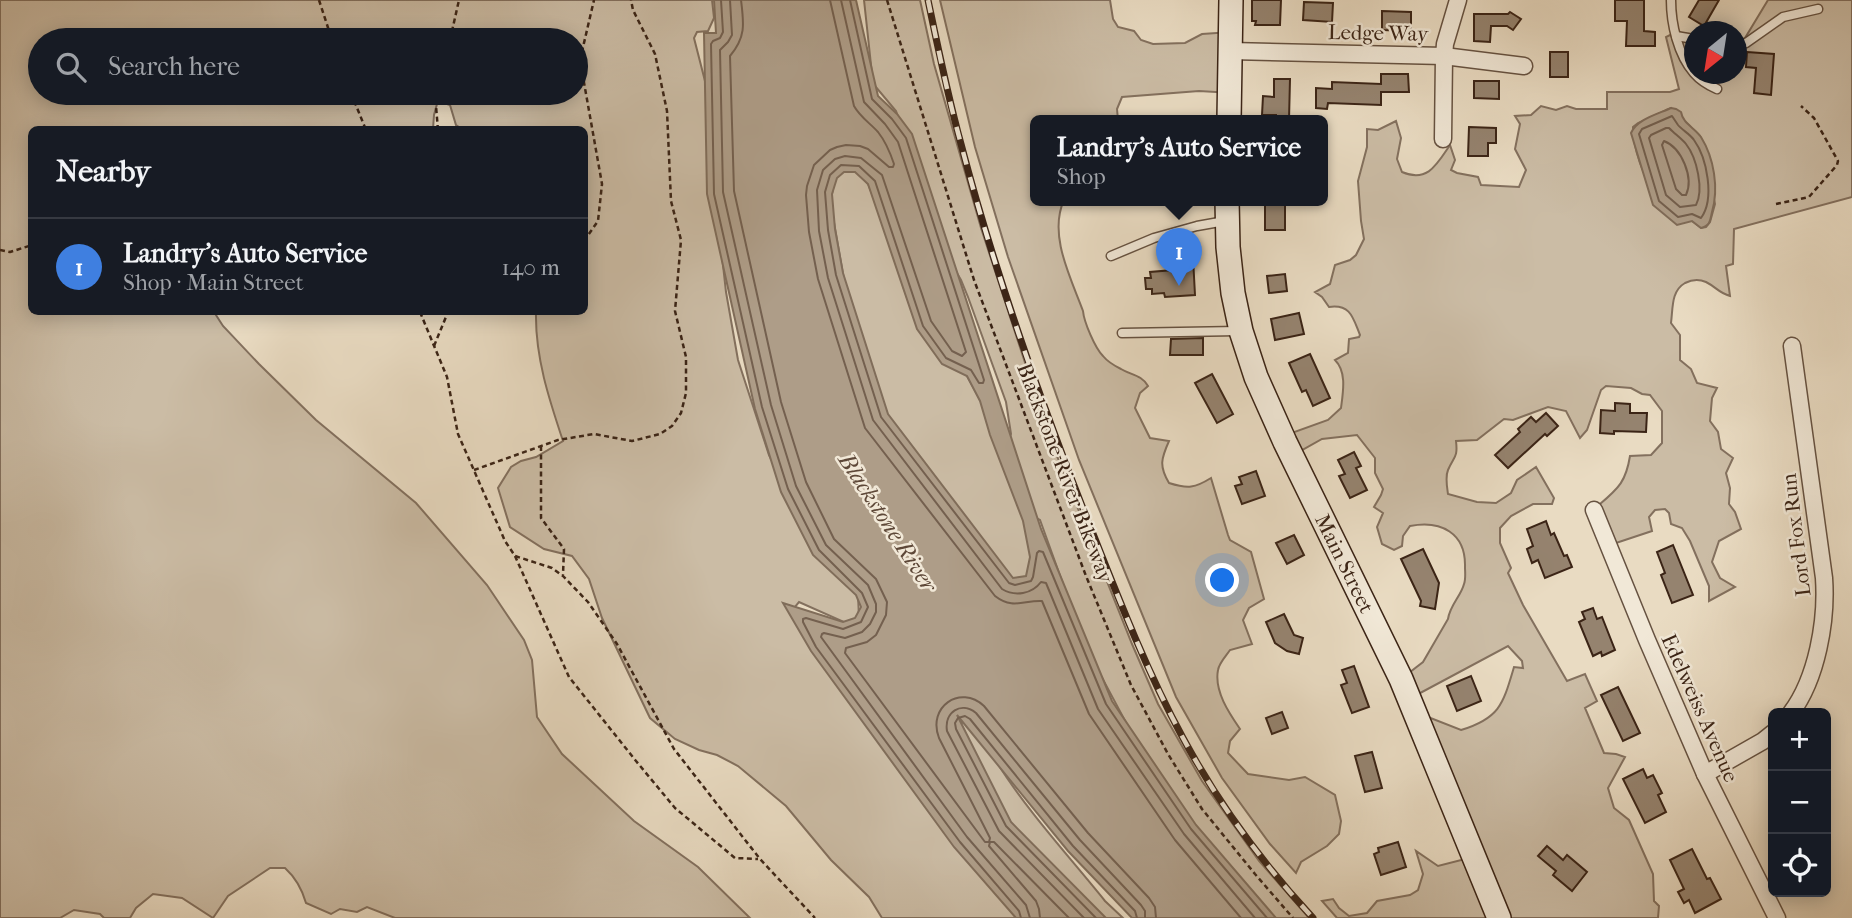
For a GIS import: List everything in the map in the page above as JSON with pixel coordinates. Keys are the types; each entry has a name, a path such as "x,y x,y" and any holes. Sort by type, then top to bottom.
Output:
{"street":[{"path":"1229,115 1231,0"},
{"path":"1443,139 1445,44 1458,0"},
{"name":"Ledge Way","path":"1231,51 1444,56 1524,66"},
{"name":"Main Street","path":"1227,210 1233,293 1241,331 1256,377 1284,442 1401,679 1499,918"},
{"name":"Lord Fox Run","path":"1792,346 1826,603 1817,654 1794,708"},
{"name":"Edelweiss Avenue","path":"1594,510 1705,774 1777,918"},
{"path":"1705,774 1768,737"}],"lane":[{"path":"1671,0 1676,36 1686,62 1695,75 1717,89"},
{"path":"1747,42 1783,17 1818,9"},
{"path":"1676,36 1684,37"},
{"path":"1111,256 1154,238 1197,226 1227,210"},
{"path":"1122,333 1241,331"}],"path":[{"path":"319,0 328,28"},
{"path":"453,28 459,0"},
{"path":"587,28 594,0"},
{"path":"474,470 558,440 594,434 632,441 660,434 672,426 681,413 685,393 686,357 675,310 681,240 671,201 667,111 655,54 633,10 631,0"},
{"name":"Blackstone River Bikeway","path":"887,0 974,280 1086,576 1131,685 1168,754 1202,809 1293,918"},
{"path":"357,105 364,126"},
{"path":"436,105 438,126"},
{"path":"588,105 602,184 598,220 588,235"},
{"path":"1776,204 1809,197 1837,165 1838,161 1814,118 1801,106"},
{"path":"0,250 10,252 28,246"},
{"path":"420,315 447,377 458,434 569,677 675,808 735,858 760,859"},
{"path":"434,346 447,315"},
{"path":"541,446 541,519 564,549 563,576"},
{"path":"515,556 552,568 588,602 617,645 674,749 760,859 815,918"}],"shaded area":[{"path":"0,0 712,0 714,18 708,31 697,32 694,38 716,124 722,256 738,360 769,455 794,503 858,595 859,619 846,623 799,602 794,608 1025,918 882,918 869,897 831,860 786,806 738,766 675,739 650,718 602,618 589,579 572,556 544,549 510,527 498,488 511,467 536,457 563,441 540,362 536,315 588,315 588,126 458,126 450,105 588,105 588,28 28,28 28,105 437,105 433,126 28,126 28,315 216,315 259,364 316,420 416,503 487,585 524,640 532,660 537,717 562,754 634,821 698,867 750,918 395,918 367,907 357,912 340,909 331,914 306,903 298,884 285,868 270,868 228,896 213,918 182,898 153,894 136,908 130,918 104,918 100,914 74,910 60,918 0,918"},
{"path":"864,0 920,0 934,64 981,228 1049,436 1132,644 1158,704 1202,781 1259,861 1309,918 1271,918 1154,775 1076,629 1067,595 1040,520 1029,514 1035,601 1012,589 888,422 847,297 832,211 837,168 849,162 868,184 895,251 914,318 967,376 1006,447 1011,434 1006,402 968,297 951,263 896,111 875,86"},
{"path":"940,0 1110,0 1113,19 1118,27 1134,31 1141,40 1153,44 1185,43 1202,34 1231,32 1232,93 1199,91 1122,97 1118,115 1030,115 1030,206 1062,206 1060,242 1067,271 1088,328 1105,358 1146,382 1148,386 1140,393 1135,408 1150,438 1169,441 1162,462 1169,483 1191,486 1211,478 1230,540 1251,552 1264,599 1249,608 1243,620 1252,644 1230,650 1221,662 1217,678 1220,694 1240,729 1230,741 1228,753 1248,774 1289,780 1305,777 1335,795 1341,821 1339,834 1327,846 1301,862 1296,873 1270,844 1222,778 1176,697 1079,460 1008,257 975,147"},
{"path":"1768,0 1852,0 1852,197 1734,229 1733,264 1726,266 1730,296 1706,282 1695,280 1680,286 1674,300 1671,323 1680,335 1680,360 1691,369 1697,383 1717,388 1712,398 1710,421 1718,432 1721,449 1733,458 1726,473 1730,488 1729,504 1741,529 1719,541 1712,562 1720,578 1735,587 1709,601 1709,586 1690,541 1682,528 1671,524 1669,513 1665,509 1655,510 1649,517 1652,531 1616,543 1600,504 1621,483 1630,456 1651,455 1662,443 1662,411 1650,395 1631,388 1606,386 1601,390 1587,430 1580,438 1566,411 1548,407 1513,420 1504,419 1477,440 1456,441 1456,454 1448,470 1446,482 1448,494 1477,502 1496,503 1511,493 1517,480 1536,467 1554,498 1552,504 1533,504 1511,516 1500,528 1500,543 1511,568 1508,573 1523,605 1567,681 1585,674 1597,701 1585,708 1604,753 1625,757 1608,788 1614,808 1629,820 1653,874 1654,901 1659,906 1658,918 1337,918 1322,901 1333,899 1349,916 1367,913 1377,901 1410,895 1418,890 1423,874 1416,851 1438,866 1473,857 1428,717 1461,730 1484,720 1492,715 1503,700 1514,667 1523,668 1522,661 1508,646 1409,699 1401,679 1423,662 1463,588 1465,573 1461,545 1449,532 1432,525 1410,526 1403,536 1402,546 1394,550 1382,544 1377,527 1383,513 1374,507 1383,489 1375,473 1375,458 1357,435 1322,439 1295,454 1286,435 1328,420 1341,408 1343,376 1335,360 1348,353 1349,339 1360,335 1347,310 1329,307 1315,292 1330,284 1335,265 1356,255 1364,239 1358,181 1367,147 1367,129 1378,130 1396,121 1401,138 1397,159 1402,172 1419,175 1431,170 1450,145 1455,160 1451,170 1478,177 1481,185 1519,187 1526,170 1515,149 1520,124 1515,116 1531,115 1541,106 1556,110 1567,106 1576,109 1607,109 1607,92 1670,92 1679,89 1666,37 1676,32 1684,33 1684,84 1747,84 1747,35","holes":["1671,108 1700,136 1715,204 1710,222 1701,228 1692,221 1662,212 1639,160 1633,127"]},
{"path":"961,722 977,732 1034,815 1105,901 1123,918 1089,918 1018,836 959,727"}],"water":[{"name":"Blackstone River","path":"714,0 856,0 878,96 897,114 912,134 1041,529 1112,701 1196,825 1276,918 1132,918 1068,851 957,715 1011,822 1106,918 1016,918 954,847 811,651 783,603 843,622 855,618 861,607 856,595 813,555 781,492 755,409 707,194 704,33 716,33","holes":["844,172 855,172 868,184 917,329 942,364 967,376 980,401 1023,521 1030,557 1026,576 1013,578 888,414 843,273 835,229 832,194 837,178"]},
{"path":"1671,108 1681,112 1686,123 1701,137 1712,164 1714,203 1710,222 1701,228 1692,221 1677,225 1653,205 1631,133 1643,121"}],"building":[{"path":"1252,0 1281,0 1280,25 1255,25 1256,21 1252,21"},
{"path":"1615,0 1644,0 1644,31 1655,32 1655,46 1626,46 1627,21 1615,21"},
{"path":"1699,0 1719,0 1707,21 1696,21 1689,17"},
{"path":"1304,2 1333,3 1332,22 1303,20"},
{"path":"1382,11 1411,12 1411,31 1382,30"},
{"path":"1510,12 1521,19 1513,30 1507,26 1491,26 1490,42 1474,41 1474,14"},
{"path":"1550,52 1568,52 1568,77 1550,77"},
{"path":"1747,52 1774,54 1771,95 1754,93 1756,68 1747,67"},
{"path":"1381,74 1408,74 1409,92 1381,92 1381,105 1328,103 1327,109 1316,108 1316,88 1332,89 1332,82 1381,84"},
{"path":"1274,79 1290,79 1289,115 1262,115 1263,96 1274,97"},
{"path":"1474,81 1499,81 1499,99 1474,98"},
{"path":"1469,127 1496,128 1496,143 1488,143 1488,156 1468,156"},
{"path":"1265,206 1285,206 1285,230 1265,230"},
{"path":"1193,258 1195,295 1165,297 1164,293 1152,294 1152,289 1146,289 1145,278 1151,278 1150,272 1173,270 1172,260"},
{"path":"1285,274 1287,291 1269,293 1267,276"},
{"path":"1299,313 1304,334 1275,340 1271,319"},
{"path":"1203,338 1203,355 1170,355 1171,339"},
{"path":"1310,354 1330,398 1313,406 1306,390 1302,392 1289,363"},
{"path":"1212,374 1233,414 1217,423 1195,383"},
{"path":"1615,403 1630,404 1630,413 1647,413 1646,432 1600,433 1601,410 1615,411"},
{"path":"1546,413 1558,426 1547,436 1545,434 1508,468 1495,455 1520,432 1518,429 1531,417 1536,422"},
{"path":"1354,452 1361,466 1356,468 1367,490 1350,498 1339,476 1345,474 1338,460"},
{"path":"1256,471 1265,496 1242,504 1235,486 1242,484 1239,477"},
{"path":"1546,521 1551,535 1554,533 1572,567 1545,578 1538,560 1532,563 1527,549 1533,546 1527,529"},
{"path":"1294,535 1304,555 1287,564 1276,543"},
{"path":"1673,545 1693,595 1672,603 1661,575 1665,573 1657,552"},
{"path":"1423,549 1439,583 1435,609 1420,606 1421,601 1401,559"},
{"path":"1593,608 1597,619 1602,617 1615,650 1602,656 1601,652 1593,656 1579,622 1585,619 1582,612"},
{"path":"1284,614 1294,635 1303,638 1299,654 1287,651 1275,643 1266,622"},
{"path":"1354,666 1369,707 1352,713 1341,685 1347,683 1342,670"},
{"path":"1471,676 1481,701 1457,711 1447,686"},
{"path":"1618,687 1640,733 1623,741 1601,695"},
{"path":"1282,712 1288,728 1272,734 1266,718"},
{"path":"1372,752 1382,788 1365,792 1355,756"},
{"path":"1643,769 1647,778 1653,775 1662,793 1658,795 1666,812 1645,823 1623,779"},
{"path":"1398,842 1406,867 1381,875 1374,854 1379,852 1378,848"},
{"path":"1547,846 1563,860 1567,855 1587,872 1572,891 1553,875 1556,871 1538,856"},
{"path":"1692,849 1721,899 1695,913 1689,900 1684,903 1678,892 1684,889 1670,860"}],"railway":[{"path":"928,0 956,126 1001,281 1048,417 1129,624 1168,710 1211,786 1259,854 1313,918"}],"place":[{"name":"Landry's Auto Service","path":"1179,286"}]}
